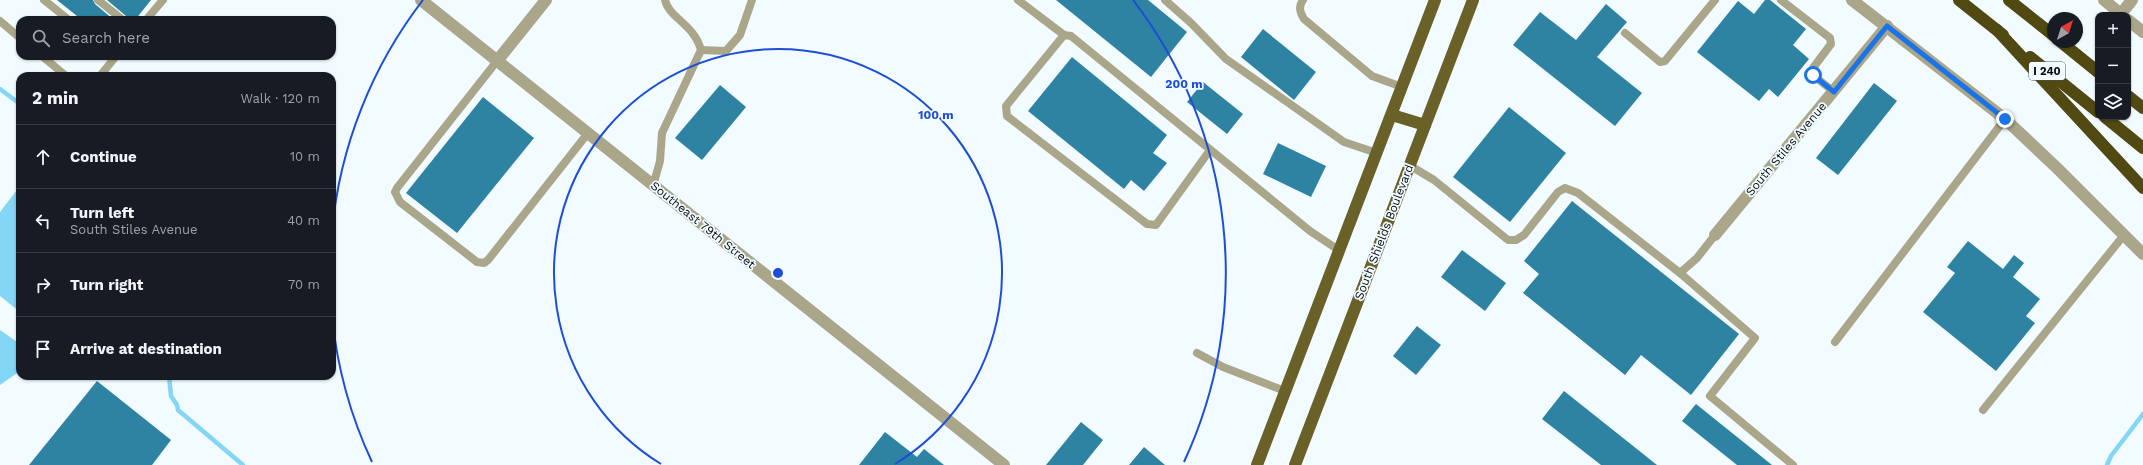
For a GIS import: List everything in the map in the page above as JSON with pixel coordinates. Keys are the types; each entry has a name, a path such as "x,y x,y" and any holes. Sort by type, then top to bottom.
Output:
{"highway":[{"name":"I 240","path":"1958,0 2095,110"},
{"path":"2009,0 2047,31"},
{"path":"1997,30 2143,188"},
{"name":"I 240","path":"2068,48 2095,70"},
{"path":"2131,98 2143,108"},
{"path":"2109,120 2143,148"}],"main road":[{"path":"1257,465 1435,0"},
{"name":"South Shields Boulevard","path":"1295,465 1473,0"},
{"path":"1392,114 1425,125"}],"street":[{"name":"Southeast 79th Street","path":"421,0 1004,465"},
{"path":"497,61 546,0"},
{"path":"1852,0 2005,119 2143,254"},
{"path":"2104,0 2118,12"},
{"path":"2125,12 2132,0"},
{"path":"2131,22 2143,32"},
{"name":"South Stiles Avenue","path":"1715,234 1834,92 1887,26"}],"lane":[{"path":"44,0 64,16"},
{"path":"98,0 118,16"},
{"path":"653,186 660,160 662,133 701,50 698,38 687,25 666,7 665,0"},
{"path":"701,50 726,51 740,35 752,0"},
{"path":"1018,0 1064,35 1071,36 1310,231 1340,250"},
{"path":"1165,0 1191,23 1226,59 1344,142 1377,153"},
{"path":"1303,0 1300,5 1300,12 1304,20 1372,76 1402,87"},
{"path":"1625,33 1660,62 1666,61 1715,0"},
{"path":"1781,0 1830,38 1830,44 1813,68 1813,75 1834,92"},
{"path":"149,16 158,2"},
{"path":"0,21 16,35"},
{"path":"1064,35 1006,106 1007,116 1147,224 1156,225 1210,150"},
{"path":"47,60 61,72"},
{"path":"103,72 112,60"},
{"path":"497,61 397,188 395,192 400,202 477,262 484,263 488,260 588,133"},
{"path":"1834,342 2005,119"},
{"path":"1410,165 1445,188 1508,240 1516,240 1524,235 1558,192 1566,188 1578,193 1680,273 1755,338 1710,396 1793,465"},
{"path":"1680,273 1697,258 1715,234"},
{"path":"1983,410 2124,235"},
{"path":"1197,353 1223,367 1285,391"}],"water":[{"path":"16,191 16,309 0,296 0,212"},
{"path":"0,330 16,341 16,374 0,385"}],"building":[{"path":"57,0 93,0 95,4 109,16 77,16"},
{"path":"107,0 151,0 138,16 126,16"},
{"path":"1056,0 1148,0 1187,32 1151,77"},
{"path":"1765,0 1770,0 1806,29 1793,45 1809,59 1778,97 1769,89 1759,101 1697,52 1738,1 1754,14"},
{"path":"1606,4 1627,22 1597,57 1642,93 1615,126 1513,45 1540,12 1576,40"},
{"path":"1263,29 1316,72 1294,100 1241,57"},
{"path":"1072,57 1167,135 1153,153 1167,163 1144,191 1131,180 1124,189 1028,111"},
{"path":"1203,82 1243,114 1227,134 1187,102"},
{"path":"1874,83 1897,101 1838,175 1816,158"},
{"path":"720,85 746,107 702,160 675,138"},
{"path":"483,97 534,138 457,233 406,193"},
{"path":"1509,107 1566,153 1510,222 1453,177"},
{"path":"1278,143 1326,166 1311,197 1263,174"},
{"path":"1572,201 1739,334 1691,395 1641,355 1625,375 1523,293 1539,274 1524,261"},
{"path":"1968,241 2003,269 2014,255 2024,263 2013,277 2040,299 2026,316 2035,323 1996,371 1923,312 1955,273 1947,267"},
{"path":"1462,250 1506,283 1485,311 1441,277"},
{"path":"1417,326 1441,345 1416,375 1393,356"},
{"path":"97,381 171,440 152,465 29,465"},
{"path":"1564,391 1657,465 1601,465 1542,419"},
{"path":"1696,404 1772,465 1737,465 1682,421"},
{"path":"1081,422 1103,440 1083,465 1046,465"},
{"path":"885,432 917,457 924,449 944,465 859,465"},
{"path":"1144,447 1165,465 1129,465"}],"waterway":[{"path":"0,89 16,101"},
{"path":"169,380 171,396 177,405 178,410 243,465"},
{"path":"2107,465 2111,456 2143,414"}],"route":[{"path":"1813,75 1834,92 1887,26 2005,119"}]}
